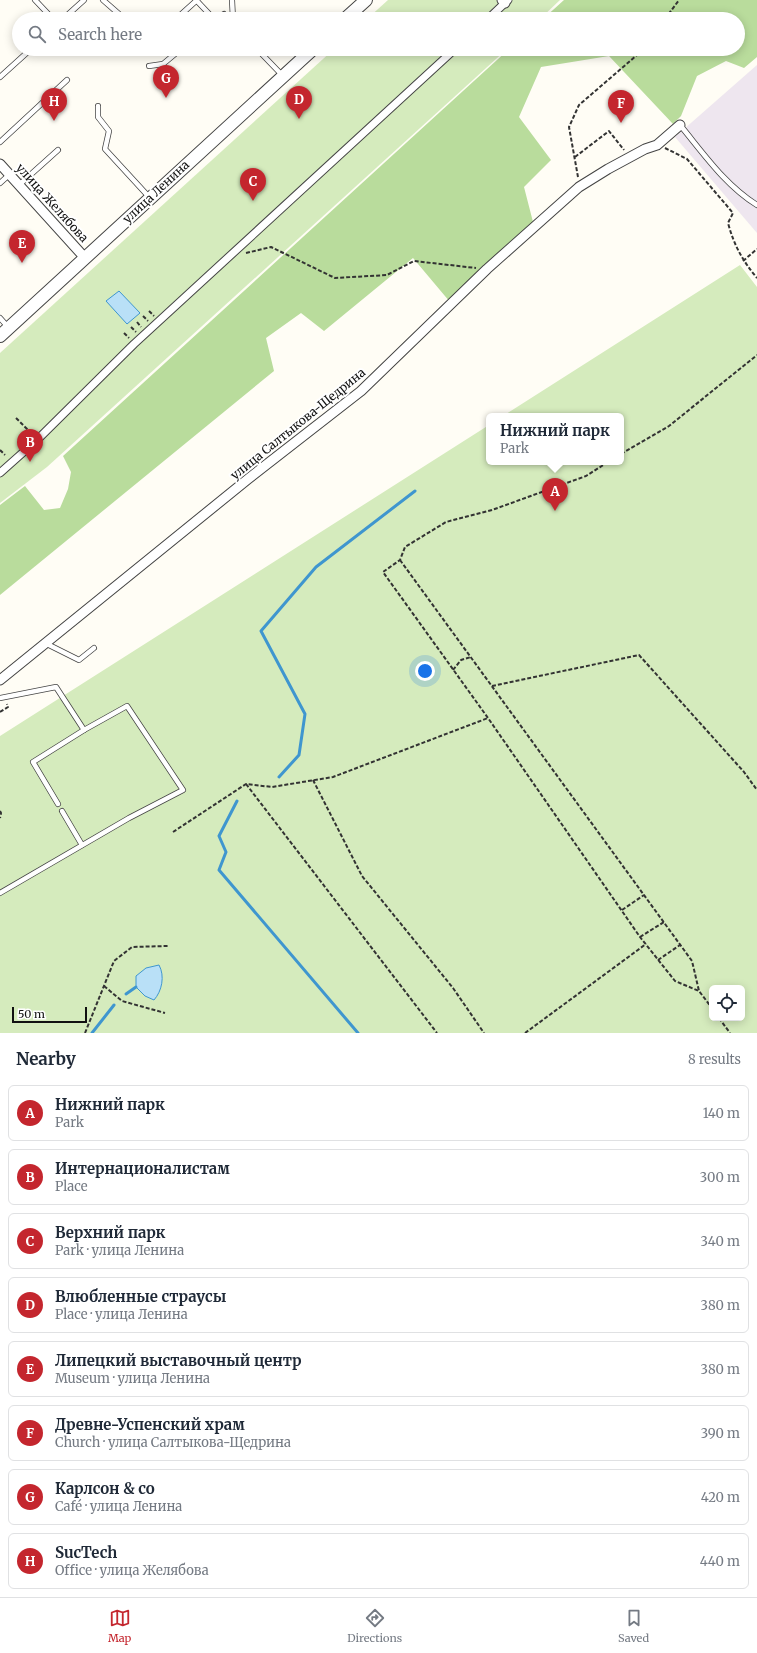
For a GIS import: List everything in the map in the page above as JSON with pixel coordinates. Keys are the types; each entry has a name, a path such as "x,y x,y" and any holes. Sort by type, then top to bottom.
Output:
{"street":[{"path":"353,12 366,0"},
{"path":"495,12 505,1"},
{"name":"улица Ленина","path":"4,332 306,56"},
{"path":"0,473 37,440 134,344 447,56"},
{"name":"улица Салтыкова-Щедрина","path":"0,680 248,479 361,391 487,269 580,186 624,160 657,145 680,125"},
{"name":"улица Желябова","path":"0,164 85,258"}],"lane":[{"path":"35,0 46,12"},
{"path":"71,12 84,0"},
{"path":"103,0 117,12"},
{"path":"184,12 197,0 208,12"},
{"path":"232,0 233,12"},
{"path":"0,77 23,56"},
{"path":"149,66 163,64 173,56"},
{"path":"264,56 283,77"},
{"path":"0,142 67,80"},
{"path":"98,106 98,117 109,131 104,149 150,198"},
{"path":"680,125 719,173 741,195 757,205"},
{"path":"19,185 58,150"},
{"path":"0,183 10,174"},
{"path":"0,318 4,332"},
{"path":"45,643 79,660 94,648"},
{"path":"2,698 56,687 84,730"},
{"path":"0,893 129,818 183,790 127,706 84,730 33,762 58,804"},
{"path":"62,811 82,845"}],"path":[{"path":"670,12 678,0"},
{"path":"580,186 569,127 579,105 636,56"},
{"path":"575,158 609,131 625,151"},
{"path":"657,145 687,159 733,213 728,223 733,240 743,261 757,278"},
{"path":"229,257 271,247 335,278 387,275 414,261 487,269"},
{"path":"743,261 757,249"},
{"path":"624,452 669,426 757,355"},
{"path":"16,418 32,434"},
{"path":"0,450 5,455"},
{"path":"603,465 586,476 564,484 492,510 446,522 405,547 400,560 383,572 452,670 488,718 640,937 675,981 699,991"},
{"path":"400,560 692,961 699,991 709,1004"},
{"path":"492,686 638,655 744,772 757,790"},
{"path":"452,670 460,660 470,656"},
{"path":"0,712 8,707 2,698"},
{"path":"173,832 246,784 272,787 333,777 488,718"},
{"path":"313,780 362,876 453,988 484,1033"},
{"path":"246,784 437,1033"},
{"path":"0,811 0,818"},
{"path":"622,910 644,894"},
{"path":"640,937 664,922"},
{"path":"525,1033 646,944"},
{"path":"658,960 680,944"},
{"path":"85,1033 114,961 132,946 168,946"},
{"path":"104,986 122,1001 165,1013"},
{"path":"721,1021 730,1033"}],"shaded area":[{"path":"757,65 757,233 675,137"}],"green space":[{"path":"388,0 560,0 547,12 375,12"},
{"path":"564,0 757,0 757,57 744,68 726,61 697,76 681,116 673,124 609,56 745,56 745,12 551,12"},
{"path":"326,56 499,56 47,467 0,503 0,353"},
{"path":"501,56 609,56 541,67 519,117 551,160 524,187 533,222 450,302 413,258 324,331 301,313 266,338 274,371 0,595 0,505 25,486 44,510 60,508 68,489 71,472 63,456"},
{"path":"740,265 757,287 757,1033 0,1033 0,736 486,427 486,465 624,465 624,413 508,413"}],"water":[{"path":"119,291 140,313 127,324 106,301"},
{"path":"159,965 162,974 162,983 161,988 154,1000 145,996 136,987 136,976 146,968"}],"waterway":[{"path":"279,777 299,755 305,714 261,631 316,567 415,491"},
{"path":"237,801 219,836 226,852 219,870 358,1033"},
{"path":"126,994 136,987"},
{"path":"92,1033 114,1005"}],"place":[{"name":"Карлсон & co","path":"166,98"},
{"name":"Влюбленные страусы","path":"299,119"},
{"name":"SucTech","path":"54,121"},
{"name":"Древне-Успенский храм","path":"621,123"},
{"name":"Верхний парк","path":"253,201"},
{"name":"Липецкий выставочный центр","path":"22,263"},
{"name":"Интернационалистам","path":"30,462"},
{"name":"Нижний парк","path":"555,511"}]}
